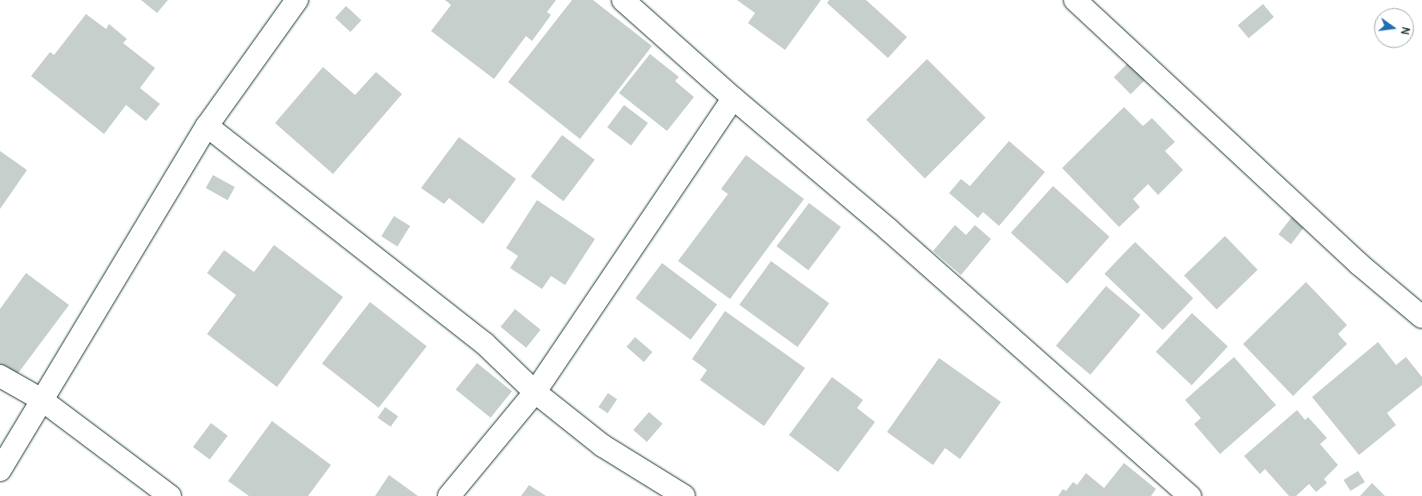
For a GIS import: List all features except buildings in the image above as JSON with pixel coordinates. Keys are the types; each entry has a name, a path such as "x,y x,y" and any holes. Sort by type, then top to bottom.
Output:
{"street":[{"path":"0,470 207,126 297,0"},
{"path":"623,0 732,98 889,230 1190,496"},
{"path":"1075,0 1359,264 1422,317"},
{"path":"449,496 535,392 732,98"},
{"path":"207,126 484,343 535,392 603,446 684,496"},
{"path":"0,376 42,400 170,496"}]}
